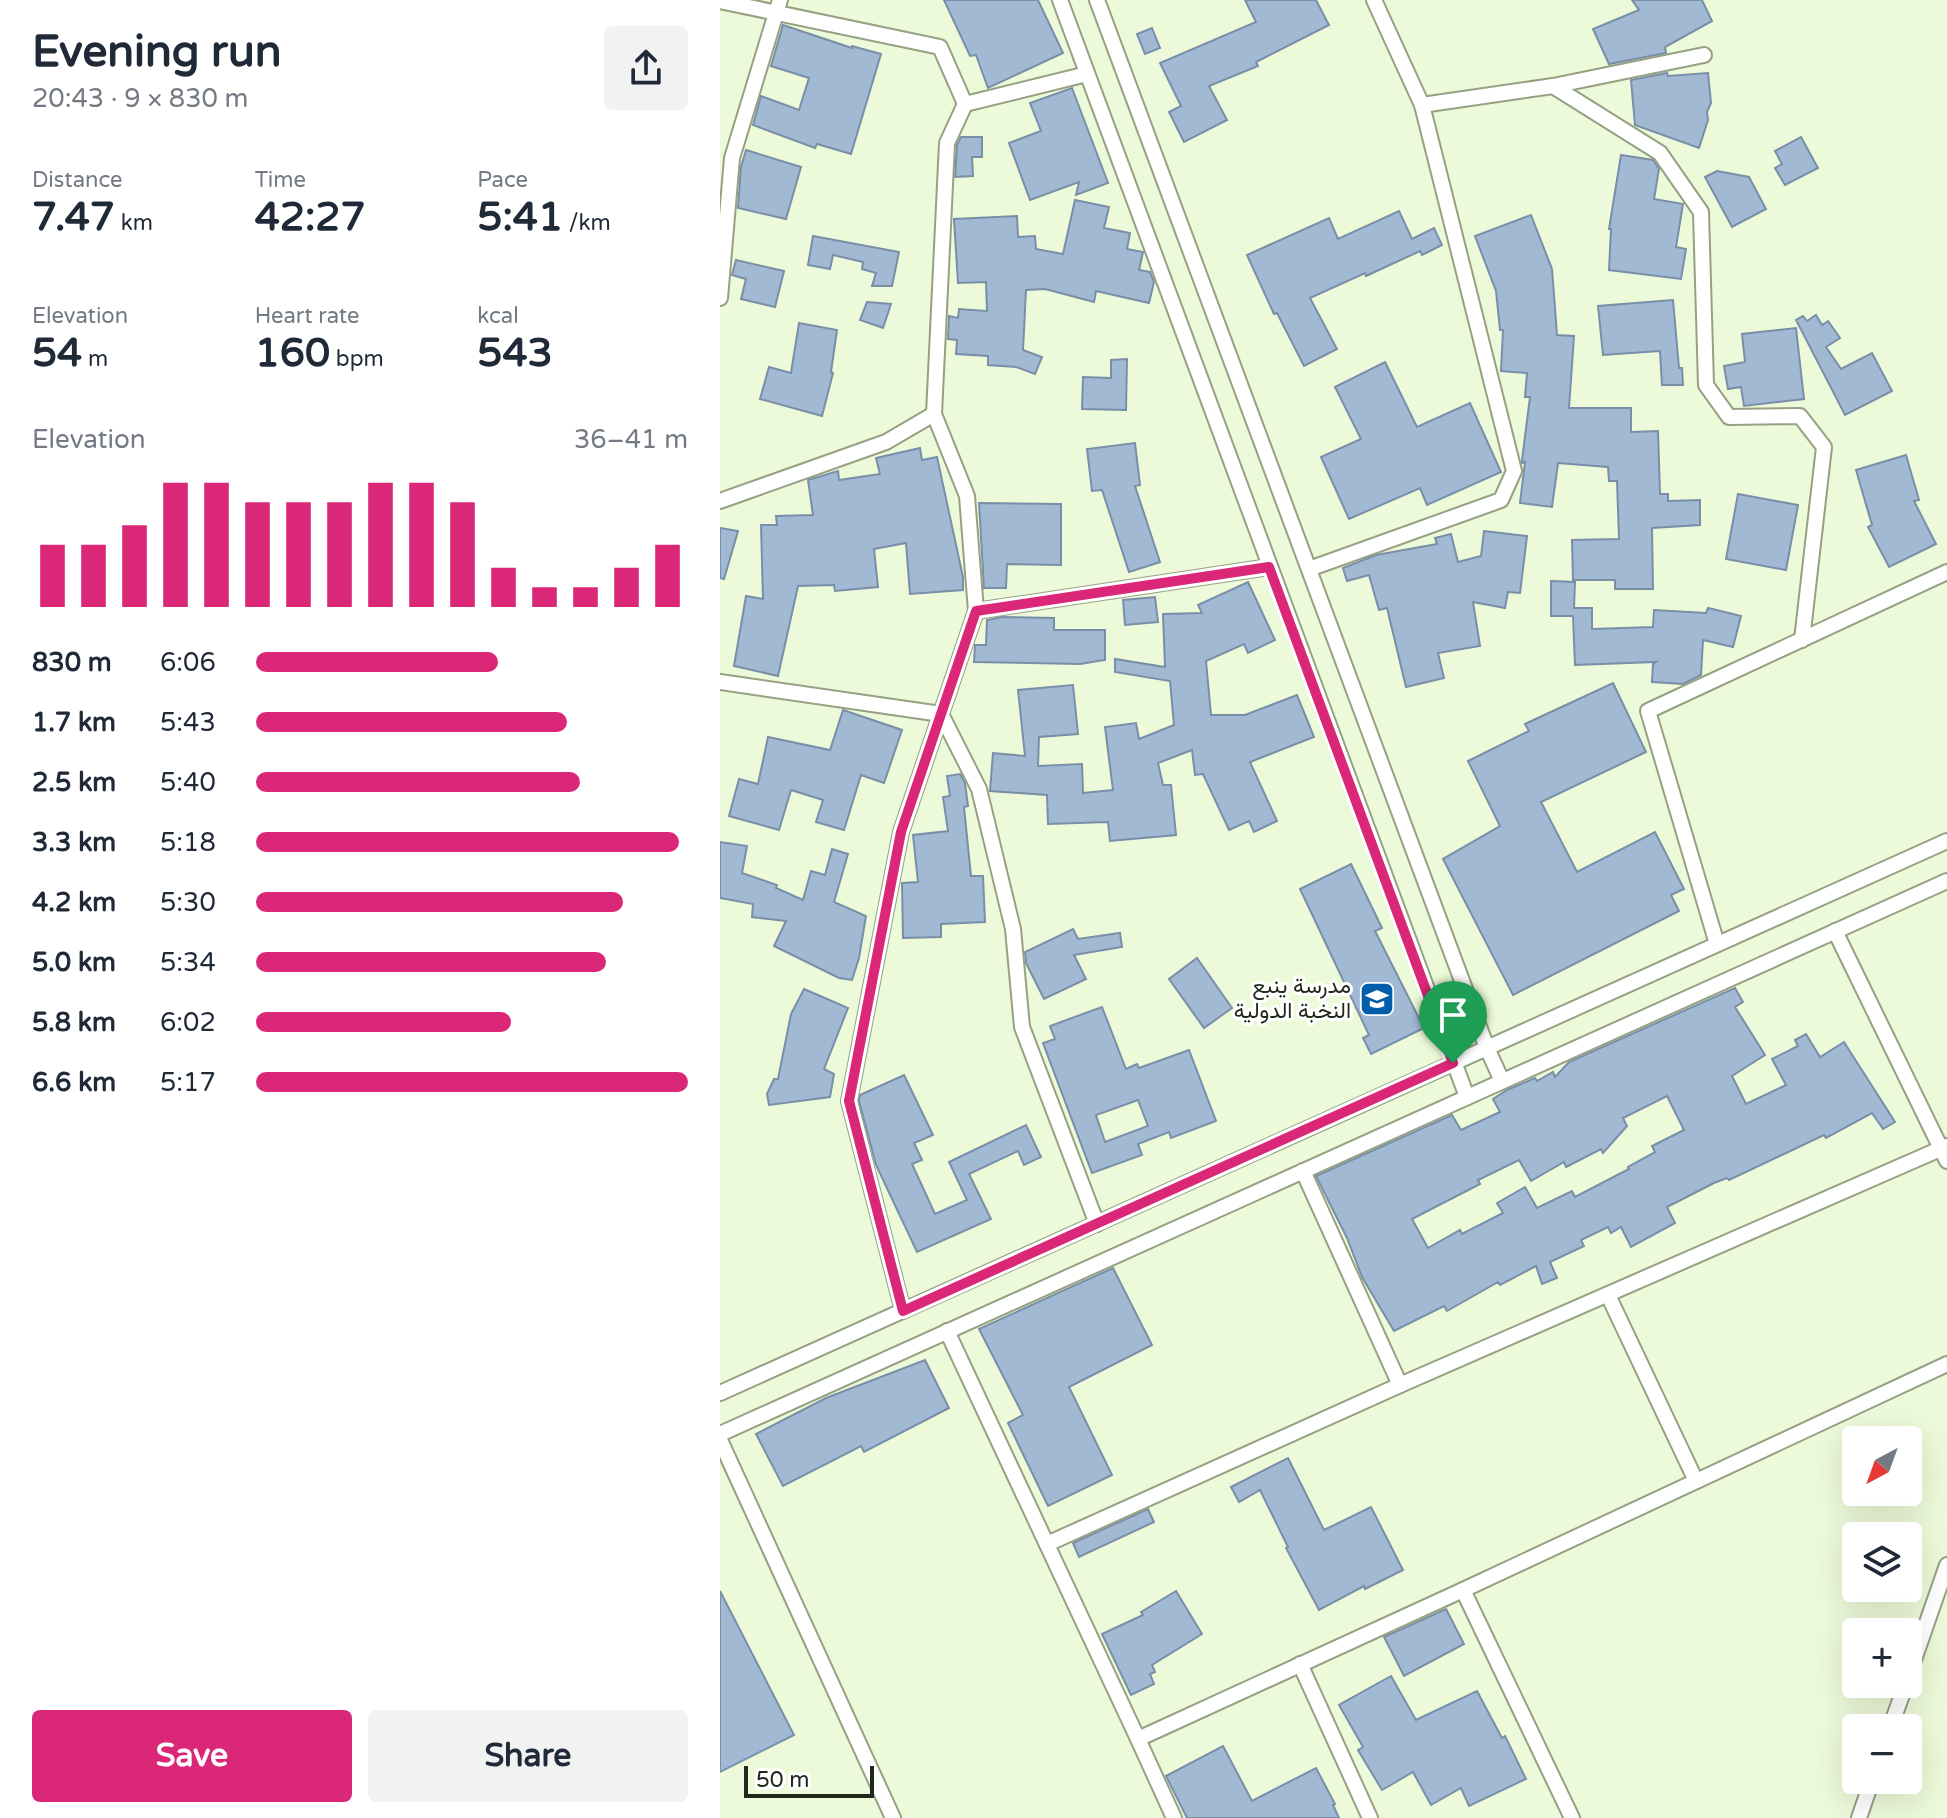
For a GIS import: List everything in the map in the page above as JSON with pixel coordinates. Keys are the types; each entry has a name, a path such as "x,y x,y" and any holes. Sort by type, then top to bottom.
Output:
{"street":[{"path":"1060,0 1467,1097"},
{"path":"1097,0 1487,1048 1502,1081"},
{"path":"1309,569 1501,500 1514,471 1422,105 1374,0"},
{"path":"720,1 778,6 940,47 965,104 947,143 934,414 967,496 976,611 901,832 849,1101 903,1311"},
{"path":"720,298 732,158 778,6"},
{"path":"1422,105 1553,86 1704,55"},
{"path":"965,104 1087,74"},
{"path":"1553,86 1660,153 1701,212 1706,385 1729,417 1800,416 1824,447 1802,640"},
{"path":"720,501 886,442 934,414"},
{"path":"976,611 1269,567"},
{"path":"1717,944 1648,711 1947,572"},
{"path":"720,682 941,714"},
{"path":"941,714 979,789 1013,929 1022,1027 1097,1224"},
{"path":"720,1393 1947,841"},
{"path":"720,1434 1947,881"},
{"path":"1047,1544 1400,1385 1945,1152 1835,931"},
{"path":"1303,1171 1400,1385"},
{"path":"1608,1295 1696,1481"},
{"path":"947,1331 1174,1818"},
{"path":"1138,1739 1947,1364"},
{"path":"720,1440 893,1818"},
{"path":"1922,1637 1947,1565"},
{"path":"1463,1590 1572,1818"},
{"path":"1300,1664 1370,1818"},
{"path":"1859,1818 1867,1794"}],"building":[{"path":"944,0 1038,0 1063,53 988,88 976,55 970,56"},
{"path":"1245,0 1316,0 1329,25 1256,62 1258,66 1209,86 1227,120 1184,142 1169,112 1181,106 1160,63 1256,22"},
{"path":"1632,0 1702,0 1712,21 1665,47 1666,53 1609,64 1593,29 1639,10"},
{"path":"783,25 852,48 881,54 851,154 817,144 815,148 753,125 761,96 799,110 809,78 771,66"},
{"path":"1152,28 1160,48 1145,54 1137,34"},
{"path":"1667,73 1668,76 1708,73 1711,103 1699,148 1635,125 1631,80"},
{"path":"1072,88 1108,183 1076,195 1079,182 1030,200 1009,143 1041,131 1030,103"},
{"path":"961,137 982,137 982,157 972,157 973,176 955,177 957,145"},
{"path":"1801,137 1818,168 1785,185 1775,168 1782,164 1775,151"},
{"path":"746,150 801,167 786,219 738,208 741,167"},
{"path":"1621,155 1653,160 1659,169 1654,199 1683,204 1676,247 1686,249 1681,279 1609,270 1609,229"},
{"path":"1717,171 1749,177 1766,209 1732,227 1705,177"},
{"path":"1075,200 1109,207 1104,228 1130,233 1127,249 1143,252 1139,270 1150,272 1154,282 1149,303 1096,291 1094,302 1045,289 1026,290 1023,350 1042,357 1035,374 1016,367 988,365 988,356 956,354 957,340 948,339 949,316 958,318 959,309 987,311 986,282 958,283 954,219 1017,216 1018,237 1035,236 1036,249 1063,254"},
{"path":"1399,211 1412,239 1434,228 1442,245 1422,255 1420,251 1366,276 1365,273 1310,298 1337,349 1304,366 1277,313 1274,314 1247,255 1329,218 1338,239"},
{"path":"1531,215 1552,269 1557,335 1574,336 1569,408 1631,408 1631,432 1658,431 1660,494 1668,494 1668,501 1700,500 1700,525 1652,528 1653,589 1615,589 1615,580 1573,580 1572,540 1619,539 1617,481 1609,481 1608,467 1558,463 1552,507 1520,503 1530,397 1525,397 1527,373 1501,371 1503,330 1500,330 1496,291 1475,236"},
{"path":"813,236 899,252 892,286 872,286 876,273 862,269 863,262 833,255 830,269 808,265"},
{"path":"736,260 784,271 775,307 741,299 746,279 732,275"},
{"path":"1673,300 1683,385 1662,385 1660,351 1603,355 1598,306"},
{"path":"867,302 891,304 883,328 860,320"},
{"path":"1816,315 1822,325 1828,321 1840,338 1826,347 1841,369 1872,353 1892,391 1845,415 1796,320 1803,316 1807,321"},
{"path":"799,323 837,330 833,373 822,416 760,399 769,367 791,373"},
{"path":"1796,328 1804,399 1744,406 1741,387 1728,389 1724,366 1745,362 1742,334"},
{"path":"1127,359 1126,410 1082,409 1083,377 1111,378 1111,360"},
{"path":"1385,362 1417,427 1470,403 1501,472 1427,505 1420,488 1349,519 1321,457 1361,439 1335,387"},
{"path":"1135,443 1140,485 1135,486 1160,562 1129,572 1102,490 1092,491 1087,449"},
{"path":"920,448 922,460 937,457 963,577 963,590 910,594 906,543 874,549 878,587 835,591 834,585 798,586 778,676 734,666 746,596 763,599 761,525 777,525 776,516 813,515 808,480 838,471 839,480 880,474 876,458"},
{"path":"1906,455 1919,500 1914,501 1936,544 1889,567 1868,527 1872,525 1856,470"},
{"path":"1738,494 1798,505 1786,570 1726,559"},
{"path":"979,503 1061,504 1061,565 1007,564 1006,588 984,588"},
{"path":"720,528 738,531 724,579 720,578"},
{"path":"1484,531 1527,536 1520,593 1508,592 1505,608 1473,602 1480,646 1438,653 1444,678 1406,687 1387,608 1379,610 1369,575 1347,581 1343,568 1376,555 1437,544 1435,538 1451,534 1458,562 1481,556"},
{"path":"1551,581 1575,582 1574,608 1592,608 1592,629 1653,627 1654,610 1706,613 1708,608 1741,616 1733,647 1703,640 1701,675 1683,684 1652,682 1653,664 1656,662 1575,665 1573,616 1551,616"},
{"path":"1248,582 1275,640 1248,653 1244,644 1206,661 1211,715 1245,715 1297,695 1314,737 1250,762 1277,821 1254,832 1249,821 1229,830 1203,774 1195,775 1192,750 1158,763 1163,785 1171,785 1176,835 1110,841 1108,822 1048,824 1047,795 990,791 993,753 1025,756 1018,690 1073,685 1078,734 1039,737 1038,766 1082,764 1083,793 1113,790 1105,727 1136,723 1139,739 1174,725 1170,681 1115,672 1115,659 1165,667 1163,614 1202,613 1198,605"},
{"path":"1155,597 1158,622 1125,625 1123,600"},
{"path":"1002,617 1054,618 1054,630 1105,630 1105,660 1080,664 974,662 975,645 986,645 987,620"},
{"path":"1613,683 1646,752 1541,802 1577,872 1655,832 1684,889 1671,895 1679,911 1513,995 1443,859 1500,826 1468,761 1529,731 1525,724"},
{"path":"843,710 902,730 884,783 861,775 844,830 816,822 823,800 791,790 779,830 729,816 739,779 758,784 768,737 830,750"},
{"path":"960,774 965,783 968,806 964,807 971,876 983,876 985,922 941,924 941,937 903,938 902,883 918,882 913,835 948,831 943,797 950,796 947,776"},
{"path":"720,842 747,846 742,873 777,885 776,888 803,900 811,871 825,875 832,849 848,854 834,902 866,916 852,980 839,978 774,946 786,921 752,917 753,904 720,898"},
{"path":"1351,864 1382,928 1375,931 1424,1028 1371,1054 1363,1038 1369,1035 1300,889"},
{"path":"1073,929 1078,939 1120,933 1122,947 1074,955 1086,979 1044,999 1026,963 1025,952"},
{"path":"1197,958 1232,1008 1204,1028 1169,979"},
{"path":"1735,988 1743,1002 1735,1007 1765,1055 1732,1076 1746,1104 1786,1085 1772,1059 1798,1046 1795,1040 1806,1034 1820,1057 1844,1042 1895,1122 1883,1129 1872,1113 1826,1138 1824,1135 1667,1207 1675,1223 1631,1247 1621,1227 1611,1233 1608,1227 1581,1240 1584,1246 1550,1262 1557,1278 1542,1284 1536,1266 1500,1285 1498,1282 1447,1311 1444,1306 1394,1331 1362,1277 1347,1238 1316,1176 1452,1115 1461,1130 1500,1112 1493,1099 1507,1090 1535,1078 1537,1081 1553,1072 1555,1077 1569,1062","holes":["1667,1096 1684,1130 1652,1146 1655,1152 1629,1169 1575,1197 1572,1191 1537,1208 1525,1187 1497,1203 1503,1213 1462,1234 1460,1230 1428,1248 1412,1219 1519,1160 1531,1181 1564,1162 1566,1167 1601,1149 1603,1153 1627,1126 1623,1118"]},
{"path":"804,989 848,1008 824,1069 834,1074 830,1097 769,1105 767,1094 774,1079 778,1079 791,1014"},
{"path":"1102,1007 1126,1069 1137,1064 1139,1068 1189,1050 1216,1121 1171,1138 1169,1132 1138,1144 1142,1155 1092,1173 1043,1043 1055,1039 1050,1026","holes":["1138,1100 1148,1126 1105,1142 1096,1115"]},
{"path":"904,1075 933,1135 914,1143 922,1160 912,1164 935,1214 967,1200 949,1162 1026,1125 1041,1157 1024,1165 1018,1151 969,1174 991,1219 917,1252 876,1165 859,1101 860,1095"},
{"path":"1113,1268 1152,1345 1069,1387 1112,1475 1048,1506 1008,1423 1023,1415 979,1329"},
{"path":"925,1360 949,1408 864,1452 861,1446 783,1486 756,1434 826,1398"},
{"path":"1288,1458 1324,1530 1371,1507 1403,1570 1319,1610 1260,1490 1239,1502 1231,1487"},
{"path":"1148,1509 1154,1522 1079,1557 1073,1543"},
{"path":"720,1591 794,1735 720,1772"},
{"path":"1176,1591 1202,1634 1152,1665 1155,1672 1150,1674 1154,1684 1131,1695 1102,1634 1143,1615 1141,1612"},
{"path":"1446,1609 1464,1644 1404,1676 1384,1637"},
{"path":"1391,1676 1416,1720 1477,1691 1502,1738 1505,1736 1526,1779 1469,1806 1461,1788 1431,1805 1413,1772 1382,1790 1358,1750 1363,1747 1339,1705"},
{"path":"1223,1746 1252,1801 1316,1768 1339,1818 1187,1818 1166,1776"}],"place":[{"name":"مدرسة ينبع النخبة الدولية","path":"1377,999"}],"route":[{"path":"1269,567 1453,1063 903,1311 849,1101 901,832 976,611 1269,567"}]}
